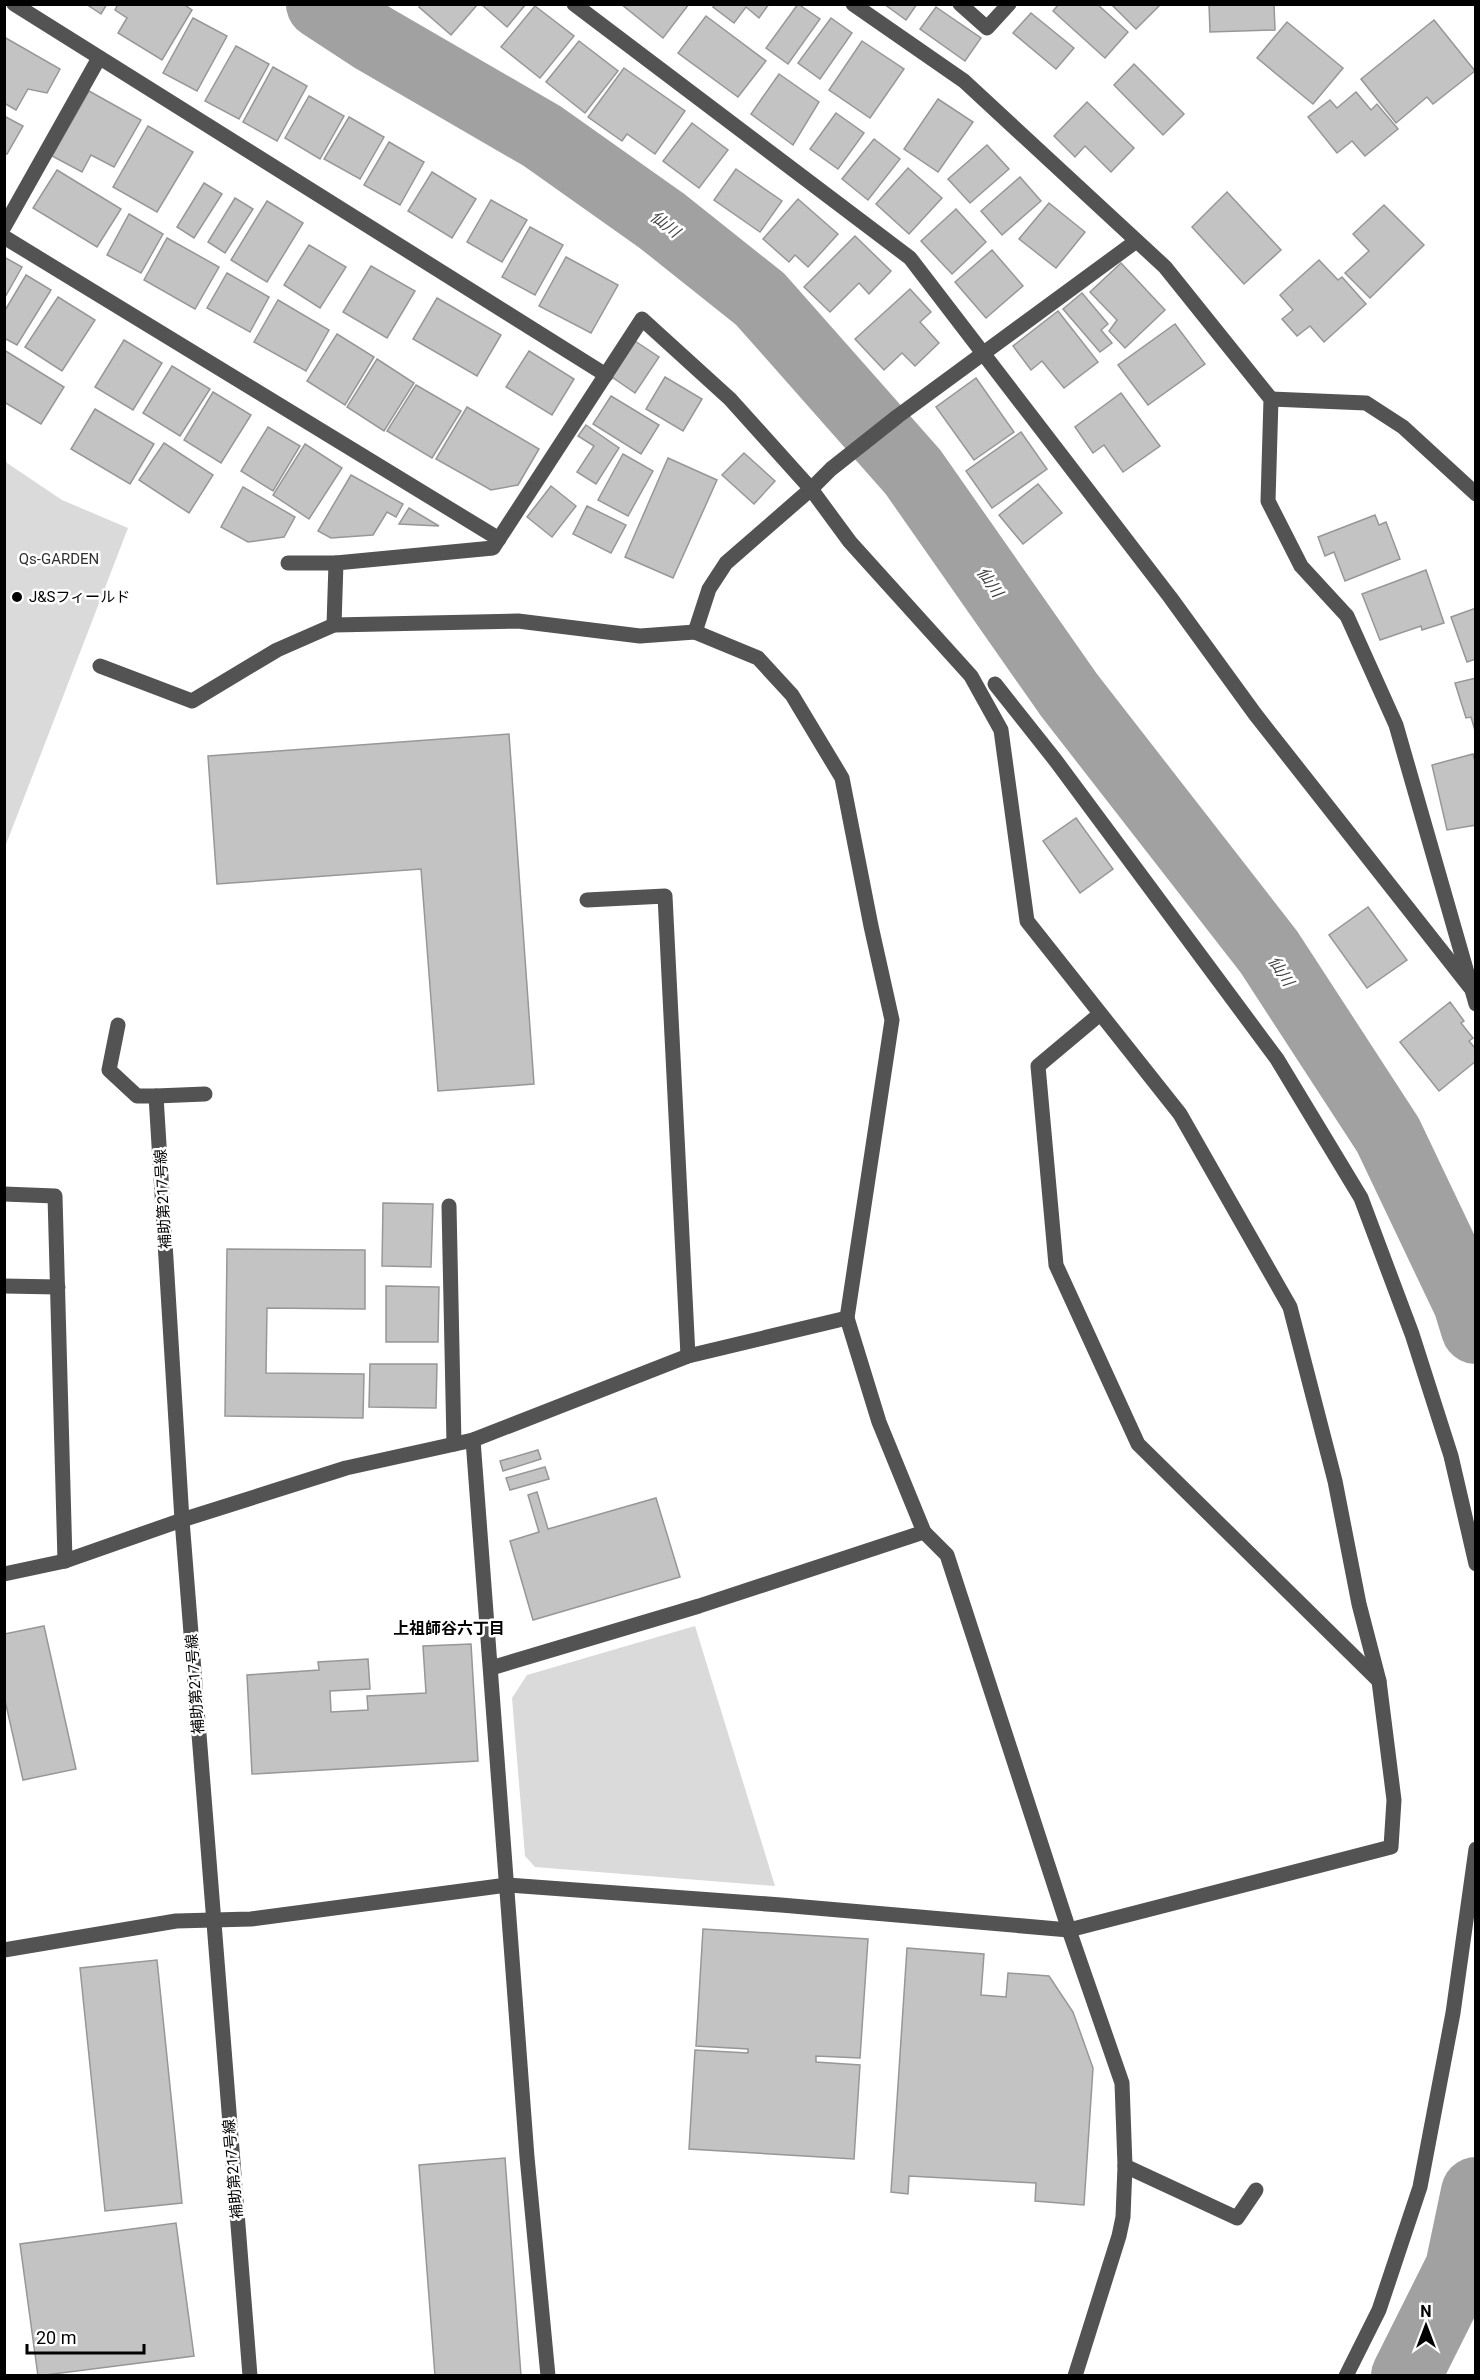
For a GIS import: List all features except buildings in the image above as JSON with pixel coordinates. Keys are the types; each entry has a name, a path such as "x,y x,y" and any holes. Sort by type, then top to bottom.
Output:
{"street":[{"path":"574,4 910,258 1170,597 1255,714 1470,987"},
{"path":"853,4 964,81 1135,242 1165,267 1271,399 1268,501 1301,566 1347,616 1396,725 1476,1004"},
{"path":"960,4 987,28 1009,4"},
{"path":"20,6 99,58 606,375"},
{"path":"4,227 99,58"},
{"path":"4,237 499,539"},
{"path":"696,632 709,589 726,563 831,469 898,416 1135,242"},
{"path":"4,1950 176,1921 251,1919 507,1885 793,1906 1069,1930 1391,1847 1394,1800 1379,1681 1359,1604 1335,1481 1290,1307 1180,1114 1027,921 1001,730 971,676 850,542 811,489 730,399 642,319 493,548 336,562 288,563"},
{"path":"1271,399 1366,403 1402,427 1476,494"},
{"path":"334,625 336,562"},
{"path":"100,666 192,701 277,650 334,625 518,621 639,636 696,632 758,658 792,695 842,778 892,1020 847,1318 879,1422 924,1532 947,1555 1069,1930 1122,2083 1125,2166 1123,2217 1075,2376"},
{"path":"995,684 1056,761 1277,1059 1361,1198 1412,1334 1451,1456 1476,1564"},
{"path":"587,900 665,896 688,1356"},
{"path":"1100,1014 1038,1066 1056,1265 1138,1444 1379,1681"},
{"path":"118,1025 109,1070 137,1096 205,1094"},
{"name":"補助第217号線","path":"156,1096 182,1520 250,2376"},
{"path":"4,1194 55,1196 65,1561"},
{"path":"449,1206 454,1444"},
{"path":"4,1286 58,1287"},
{"path":"4,1574 65,1561 182,1520 346,1468 473,1440 688,1356 847,1318"},
{"path":"473,1440 526,2157 548,2376"},
{"path":"491,1668 699,1606 924,1532"},
{"path":"1346,2376 1379,2310 1420,2187 1453,2013 1476,1849"},
{"path":"1125,2166 1237,2218 1256,2190"}],"green space":[{"name":"Qs-GARDEN","path":"5,457 7,463 62,500 128,528 5,847"},
{"path":"695,1626 775,1886 535,1867 525,1856 512,1698 527,1675"}],"waterway":[{"name":"仙川","path":"321,4 373,38 542,136 662,221 760,299 913,472 1069,695 1269,952 1388,1135 1468,1303 1476,1329"},
{"name":"仙川","path":"1406,2376 1460,2268 1476,2192"}],"place":[{"name":"J&Sフィールド","path":"17,597"}],"district":[{"name":"上祖師谷六丁目","path":"449,1628"}]}
